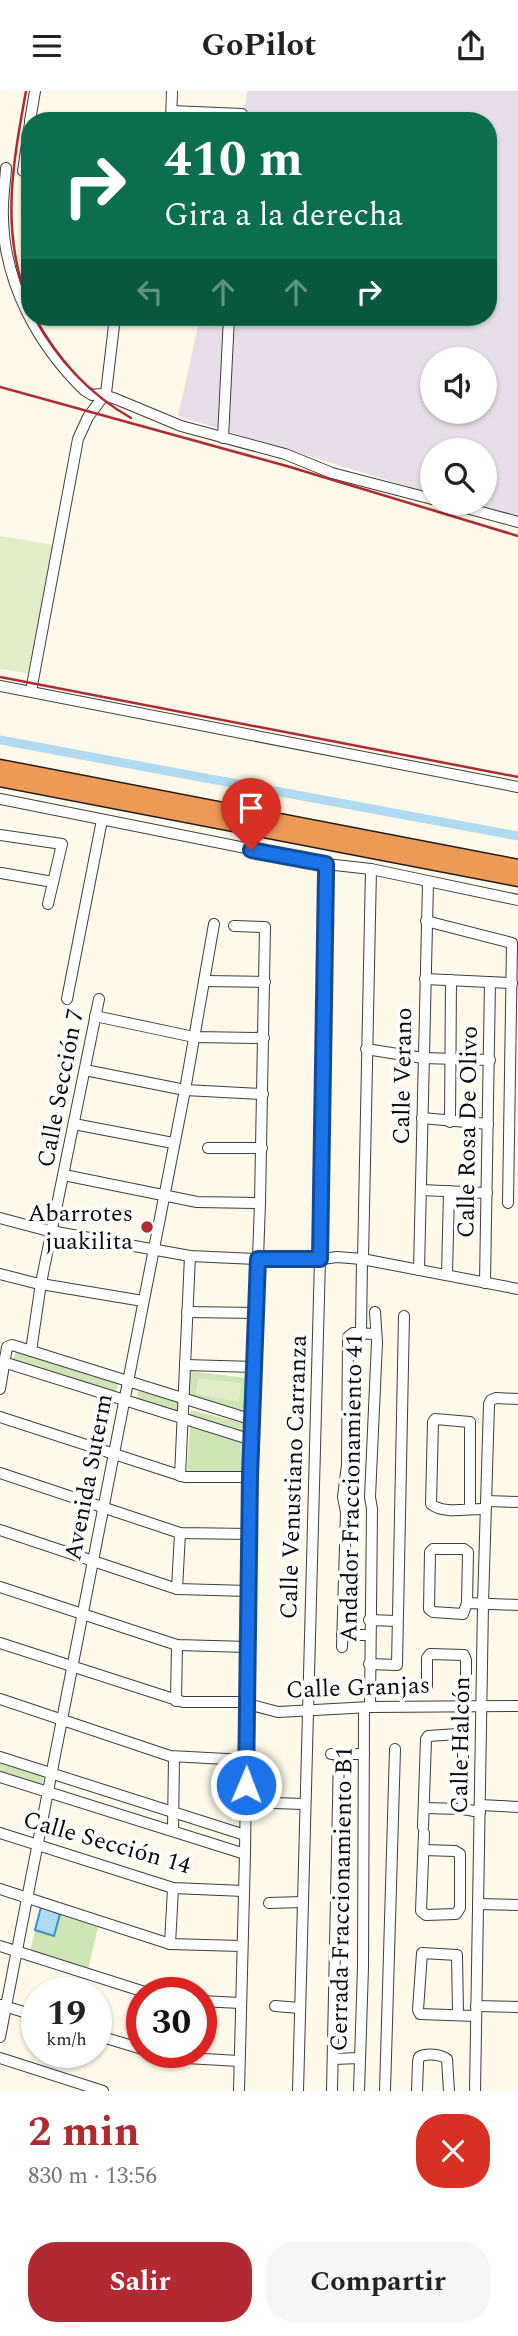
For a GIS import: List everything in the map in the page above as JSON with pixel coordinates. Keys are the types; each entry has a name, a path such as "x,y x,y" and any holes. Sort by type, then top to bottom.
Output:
{"highway":[{"path":"0,767 518,867"},
{"path":"0,779 518,879"}],"street":[{"path":"32,112 35,91"},
{"path":"172,112 173,91"},
{"path":"21,170 3,168 4,234 12,275 21,298"},
{"path":"35,326 43,341 74,380 89,394 104,395 169,422 285,454 332,473 420,496"},
{"path":"31,691 78,439 88,417 104,395 114,326"},
{"path":"223,438 229,326"},
{"path":"492,515 518,522"},
{"path":"0,686 518,787"},
{"path":"0,799 326,864 371,869 518,900"},
{"path":"67,999 102,820"},
{"path":"0,835 62,844 48,904"},
{"name":"Calle Venustiano Carranza","path":"298,2091 320,1259 326,864"},
{"name":"Andador Fraccionamiento 41","path":"361,1333 371,869"},
{"path":"1,873 53,882"},
{"name":"Calle Verano","path":"419,1270 428,882"},
{"name":"Calle Rosa De Olivo","path":"426,921 512,943 508,1203"},
{"name":"Avenida Suterm","path":"0,2037 3,2005 17,1951 38,1845 185,1090 214,924"},
{"path":"234,926 265,927 261,1203 250,1476 246,1835 239,2091"},
{"path":"425,979 512,983"},
{"path":"450,1122 451,980"},
{"path":"204,981 265,982"},
{"name":"Calle Rosa De Olivo","path":"485,1283 490,982"},
{"name":"Calle Sección 7","path":"31,1351 41,1283 99,999"},
{"path":"95,1016 194,1037 264,1038"},
{"path":"366,1049 423,1058 490,1060"},
{"path":"85,1070 185,1090 263,1094"},
{"path":"422,1118 488,1124"},
{"path":"74,1124 173,1143"},
{"path":"208,1148 262,1148"},
{"path":"64,1175 197,1202 261,1203"},
{"path":"421,1189 487,1193"},
{"path":"447,1275 449,1191"},
{"path":"0,1218 190,1256 363,1259 518,1289"},
{"path":"180,1476 190,1256"},
{"path":"0,1274 144,1301"},
{"path":"187,1312 257,1314"},
{"name":"Andador Fraccionamiento 41","path":"367,1707 372,1509 370,1497 377,1342 375,1312"},
{"path":"369,1664 397,1665 404,1316"},
{"path":"342,1647 348,1337 351,1334 375,1334"},
{"path":"0,1389 2,1361 9,1345 253,1420"},
{"path":"2,1361 252,1440"},
{"path":"185,1365 255,1367"},
{"name":"Calle Halcón","path":"475,2091 489,1404 496,1398 518,1399"},
{"path":"0,1417 180,1476 250,1476"},
{"path":"470,1508 470,1422 435,1419 431,1504 436,1508 463,1511 486,1505 518,1502"},
{"path":"0,1473 180,1533 249,1534"},
{"path":"0,1530 177,1589 249,1591"},
{"path":"177,1589 180,1533"},
{"path":"433,1549 467,1551 467,1603 465,1612 461,1614 430,1610 430,1552 433,1549"},
{"path":"0,1587 177,1645 248,1647"},
{"path":"467,1603 518,1605"},
{"path":"369,1621 397,1621"},
{"path":"342,1635 369,1635"},
{"name":"Calle Granjas","path":"0,1643 176,1701 247,1703 278,1712 367,1707 518,1706"},
{"path":"176,1701 177,1645"},
{"path":"427,1686 427,1658 430,1654 462,1654 466,1660 466,1705"},
{"path":"0,1699 174,1757 246,1760"},
{"name":"Cerrada Fraccionamiento B1","path":"359,2091 367,1707"},
{"path":"463,1809 462,1736 458,1734 427,1738 421,1911 426,1915 453,1915 478,1907 518,1905"},
{"path":"385,2091 396,1749"},
{"path":"332,2091 335,1754 364,1754"},
{"path":"0,1757 246,1835"},
{"path":"173,1830 174,1757"},
{"path":"0,1777 245,1854"},
{"path":"272,1803 304,1804"},
{"path":"424,1808 518,1807"},
{"name":"Calle Sección 14","path":"0,1833 173,1888 244,1891"},
{"path":"424,1850 458,1853 459,1911"},
{"path":"170,1944 173,1888"},
{"path":"0,1889 170,1944 242,1947"},
{"path":"269,1903 302,1902"},
{"path":"0,1946 126,1986"},
{"path":"458,2014 457,1955 422,1953 419,2012 425,2015 458,2014 518,2007"},
{"path":"217,2002 240,2003"},
{"path":"3,2005 21,2011"},
{"path":"275,2006 300,2008"},
{"path":"417,2091 418,2062 419,2057 424,2055 447,2059 449,2091"},
{"path":"0,2058 103,2091"},
{"path":"333,2059 360,2058"},
{"path":"217,2059 239,2061"}],"shaded area":[{"path":"247,91 518,91 518,521 497,514 497,438 420,438 420,490 178,416 198,326 497,326 497,112 244,112"}],"green space":[{"path":"0,536 54,545 32,674 0,669"},
{"path":"16,1352 118,1384 116,1392 13,1360"},
{"path":"189,1371 247,1378 246,1412 189,1397"},
{"path":"198,1378 241,1383 239,1402 196,1394"},
{"path":"138,1391 178,1402 177,1411 137,1401"},
{"path":"191,1410 246,1424 245,1433 189,1415"},
{"path":"190,1427 247,1444 245,1471 187,1474"},
{"path":"0,1760 44,1774 42,1786 0,1773"},
{"path":"41,1907 98,1927 88,1970 30,1951"}],"water":[{"path":"41,1907 60,1914 54,1936 35,1930"}],"waterway":[{"path":"0,740 518,836"}],"railway":[{"path":"22,112 26,91"},
{"path":"21,119 12,200 12,227 21,280"},
{"path":"39,326 75,374 101,398 131,418"},
{"path":"0,387 290,467 518,536"},
{"path":"0,677 518,777"}],"place":[{"name":"Abarrotes juakilita","path":"147,1227"}],"route":[{"path":"246,1785 250,1476 258,1259 320,1259 326,873 326,864 251,850"}]}
